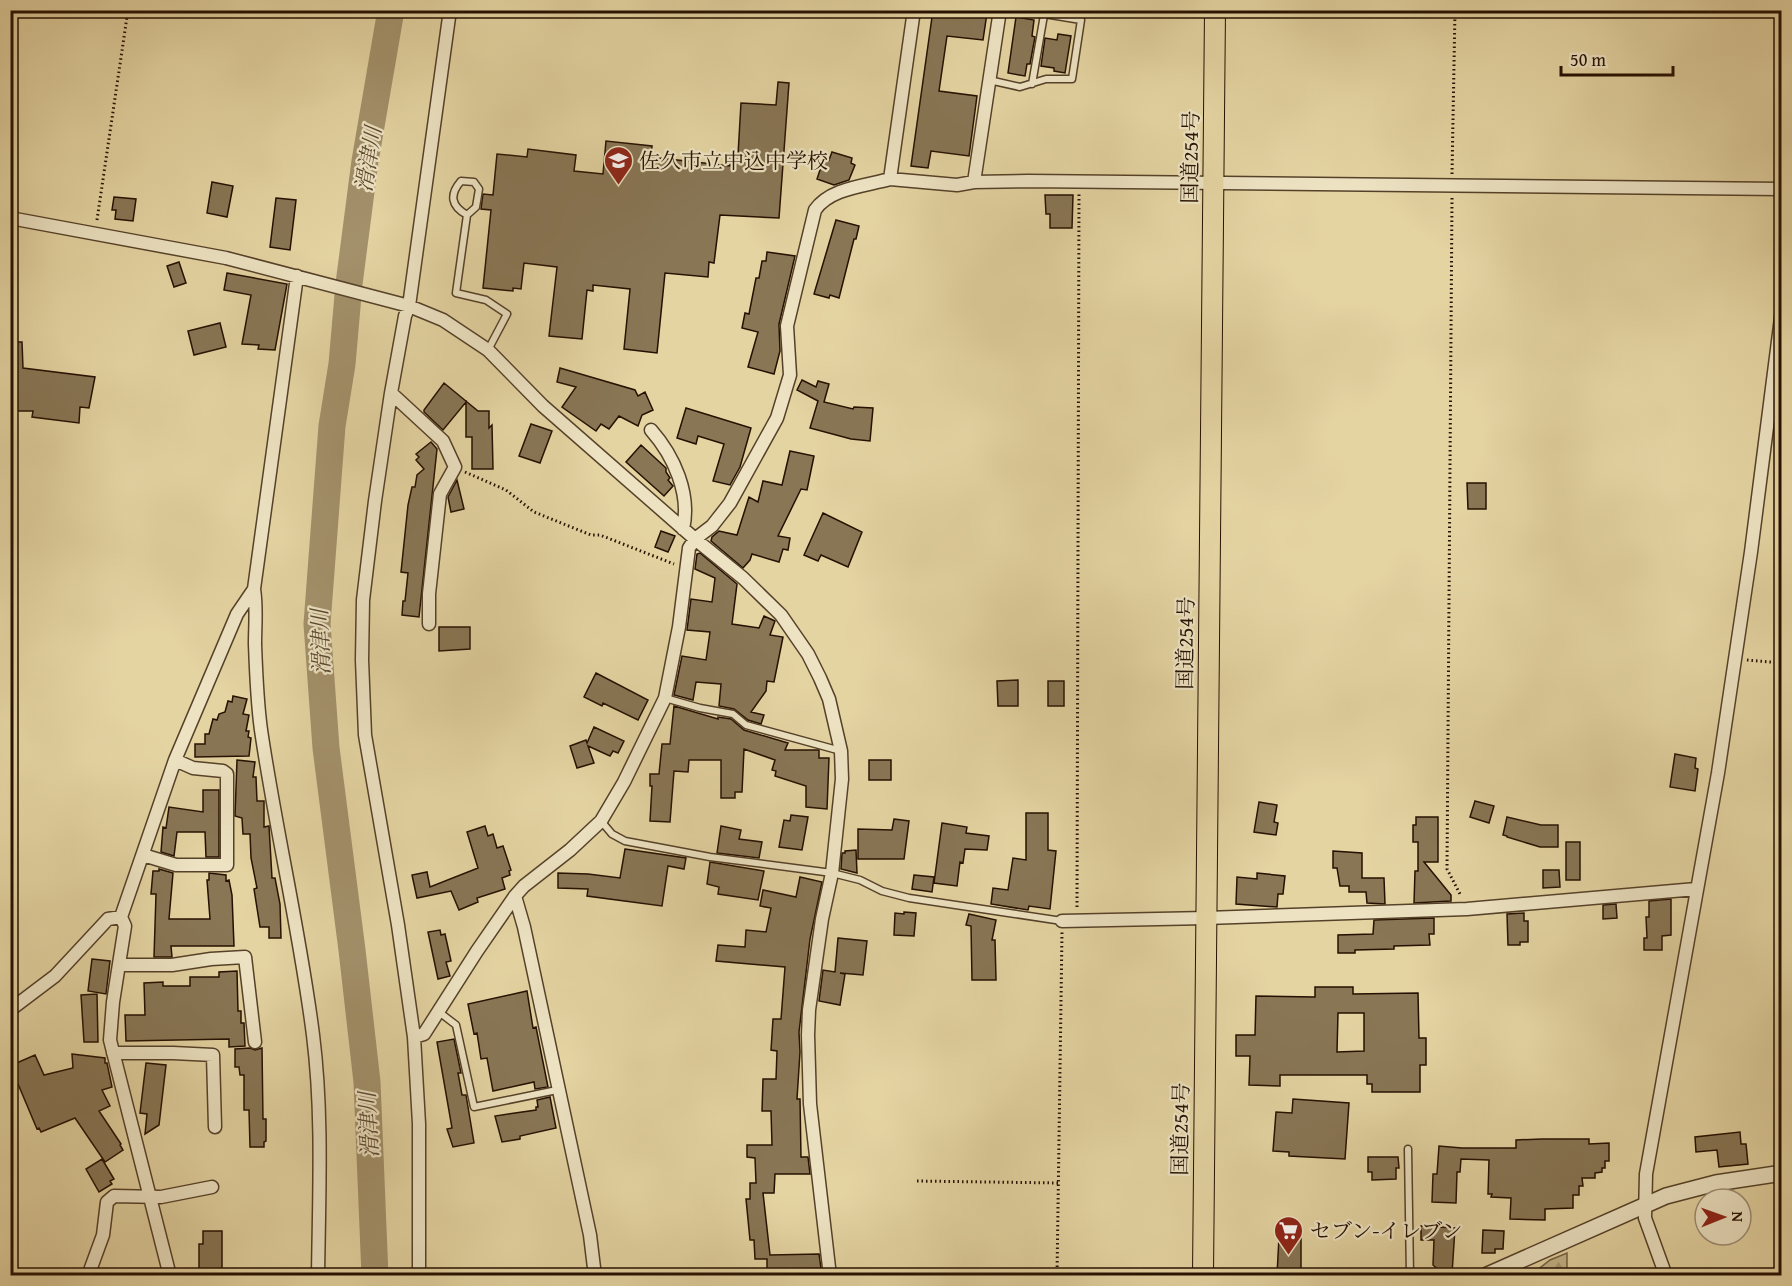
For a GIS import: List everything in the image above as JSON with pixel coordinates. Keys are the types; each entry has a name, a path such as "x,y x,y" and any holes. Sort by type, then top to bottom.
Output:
{"highway":[{"name":"国道254号","path":"1203,1275 1215,10"}],"street":[{"path":"419,1275 419,1124 414,1037 398,925 365,735 362,660 363,600 390,393 405,316 450,10"},
{"path":"890,180 914,10"},
{"path":"974,182 1000,10"},
{"path":"414,1037 424,1034 515,896 601,821 624,782 665,698 689,548 695,539 712,526 730,503 777,418 790,375 787,326 815,210 822,200 837,193 890,180 957,185 974,182 1079,182 1782,189"},
{"path":"10,218 226,258 406,305 443,320 488,350 543,406 764,598 796,634 829,699 841,751 842,778 832,873 816,962 808,1035 810,1104 830,1275"},
{"path":"298,277 254,589 256,670 261,727 303,963 313,1037 319,1111 318,1275"},
{"path":"1666,1275 1645,1218 1646,1174 1718,773 1751,552 1782,310"},
{"path":"390,393 443,441 455,467 440,494 429,594 429,624"},
{"path":"651,430 665,446 682,488 687,514 683,529"},
{"path":"170,1275 113,1053 109,1029 124,926 121,917 175,760 237,614 254,589"},
{"path":"143,855 176,865 227,865 227,774 223,771 194,768 175,760"},
{"path":"1062,921 1467,909 1696,889"},
{"path":"515,896 524,927 557,1090 590,1235 595,1275"},
{"path":"10,1010 56,976 108,919 121,917"},
{"path":"119,965 172,965 245,957 255,1041"},
{"path":"113,1053 213,1055 215,1127"},
{"path":"1485,1275 1666,1196 1716,1183 1782,1173"},
{"path":"88,1275 104,1235 107,1202 114,1196 161,1197 212,1187"}],"lane":[{"path":"988,79 1020,87 1046,79 1072,79 1081,20 1020,10"},
{"path":"1032,85 1044,15"},
{"path":"467,215 459,211 453,201 454,189 462,181 474,182 479,189 476,207 467,215 456,293 486,300 507,314 488,350"},
{"path":"665,698 733,714 747,724 841,751"},
{"path":"601,821 612,834 625,841 710,856 832,873 860,880 882,891 909,898 1062,921"},
{"path":"438,1011 456,1025 474,1107 557,1090"},
{"path":"1408,1149 1410,1275"}],"path":[{"path":"96,234 128,10"},
{"path":"1455,10 1447,869 1467,909"},
{"path":"1077,921 1079,182"},
{"path":"455,467 506,490 534,512 591,535 600,535 686,568"},
{"path":"1734,658 1782,663"},
{"path":"1057,1275 1062,921"},
{"path":"917,1180 1058,1183"}],"green space":[{"path":"1567,1253 1567,1275 1531,1275 1550,1260"}],"building":[{"path":"933,10 982,10 982,13 987,13 983,40 947,36 939,91 977,96 969,156 931,151 928,168 911,166"},
{"path":"1016,17 1034,20 1032,36 1035,37 1030,64 1027,64 1025,76 1008,73"},
{"path":"1058,34 1071,36 1065,73 1041,66 1045,38 1057,40"},
{"path":"778,82 789,83 779,218 720,215 714,263 709,262 708,277 665,273 657,353 624,349 630,289 593,285 593,291 587,290 582,339 549,336 557,267 524,263 521,289 513,288 513,291 483,288 491,210 481,209 483,194 493,195 497,154 527,157 528,149 576,155 574,171 603,174 606,141 652,146 651,157 730,166 730,154 738,155 741,103 776,105"},
{"path":"832,152 852,158 851,163 855,165 849,180 834,185 817,179 824,158 829,160"},
{"path":"212,182 233,186 227,217 207,213"},
{"path":"1045,195 1073,195 1072,228 1050,228 1050,214 1046,214"},
{"path":"114,197 136,199 133,221 115,219 116,210 112,210"},
{"path":"276,198 296,200 290,250 270,247"},
{"path":"836,220 859,226 839,298 830,295 829,298 814,294"},
{"path":"767,252 795,256 779,324 780,351 774,374 748,367 758,332 742,328 745,313 749,314 756,278 759,278 762,261 766,261"},
{"path":"179,262 186,283 174,287 167,266"},
{"path":"227,273 287,284 275,350 258,349 259,345 242,344 251,295 224,290"},
{"path":"220,323 226,347 194,355 188,331"},
{"path":"10,342 22,342 23,368 95,377 89,408 80,407 79,423 32,417 33,411 10,411"},
{"path":"560,368 635,390 638,396 645,392 653,410 642,415 638,426 619,416 609,429 601,424 596,431 562,407 576,387 557,382"},
{"path":"802,380 816,387 818,381 829,384 824,402 853,409 854,407 873,408 870,441 851,439 810,428 818,401 797,390"},
{"path":"444,383 478,411 489,411 489,428 492,425 493,469 472,469 472,437 466,437 466,402 443,430 424,412"},
{"path":"686,408 751,428 740,467 730,485 713,481 724,444 698,436 696,444 677,438"},
{"path":"531,424 552,431 540,463 519,456"},
{"path":"431,442 437,449 419,617 402,615 408,573 401,572 408,505 417,475 424,469 416,460 419,457 416,454"},
{"path":"641,445 666,468 670,478 668,480 673,486 664,496 626,462"},
{"path":"790,451 814,456 807,490 801,489 778,536 790,538 788,550 783,549 779,562 752,554 743,568 711,541 712,537 719,531 737,535 749,497 758,502 763,481 782,485"},
{"path":"457,480 464,509 451,512 448,497"},
{"path":"1467,483 1486,483 1486,509 1468,509"},
{"path":"823,513 862,532 848,567 821,555 818,561 804,555"},
{"path":"661,531 675,536 668,552 655,547"},
{"path":"700,553 737,584 732,624 759,628 764,616 775,621 770,635 783,637 774,682 767,681 766,691 751,712 764,715 761,724 748,720 734,709 719,706 721,684 696,682 693,700 674,695 682,656 706,660 710,632 687,630 691,599 712,602 715,578 695,569 697,554"},
{"path":"439,627 470,627 470,649 439,651"},
{"path":"596,673 648,700 638,720 603,703 602,706 584,697"},
{"path":"1018,680 1018,706 998,706 997,681"},
{"path":"1048,681 1064,681 1064,706 1048,706"},
{"path":"233,696 247,699 243,714 249,715 246,731 249,731 248,737 251,738 249,756 195,757 195,744 205,744 205,734 209,734 213,719 217,720 219,714 225,712 228,701 232,702"},
{"path":"674,706 718,719 718,717 731,719 744,730 788,743 785,750 819,750 819,758 829,758 827,809 806,807 806,786 775,776 776,771 772,770 775,760 744,749 742,792 735,792 735,798 721,798 721,760 689,760 688,772 674,771 670,822 650,821 652,786 650,786 650,774 659,774 662,744 670,744"},
{"path":"594,727 624,741 618,753 613,751 610,756 588,746 594,763 577,768 570,746 586,740 587,743"},
{"path":"1675,754 1696,758 1695,768 1698,769 1695,791 1670,787"},
{"path":"237,760 255,762 253,777 256,777 257,801 264,801 264,827 269,826 272,878 275,878 280,904 281,938 269,938 269,927 260,927 254,889 257,888 251,858 250,834 243,834 242,818 235,816"},
{"path":"869,760 891,760 891,780 869,780"},
{"path":"203,790 219,790 219,857 206,857 205,832 177,832 174,856 161,852 163,827 166,828 169,807 203,812"},
{"path":"1475,801 1494,806 1489,823 1470,817"},
{"path":"1259,802 1277,805 1274,822 1278,823 1276,835 1254,832"},
{"path":"1026,813 1048,813 1048,850 1056,851 1050,909 1029,906 1028,910 991,904 993,888 1008,890 1013,858 1026,860"},
{"path":"791,815 808,817 802,850 779,847 784,820 790,821"},
{"path":"1416,817 1438,817 1438,862 1424,862 1451,895 1451,901 1414,903 1415,871 1418,871 1418,842 1413,842 1413,825 1416,825"},
{"path":"1507,817 1541,825 1558,825 1558,847 1540,847 1503,835"},
{"path":"894,819 909,821 904,859 858,859 858,829 892,830"},
{"path":"942,823 967,827 966,833 989,836 987,850 965,849 963,863 960,862 957,886 934,883"},
{"path":"485,826 488,836 493,834 497,848 503,846 511,870 510,875 502,878 505,889 477,898 478,902 459,910 451,891 417,898 412,875 427,872 430,887 478,868 467,832"},
{"path":"721,826 741,830 739,839 762,842 759,858 717,853"},
{"path":"1566,842 1580,842 1580,880 1566,880"},
{"path":"625,849 686,858 684,869 668,866 662,906 587,896 588,889 558,888 558,873 620,878"},
{"path":"856,850 857,873 841,869 842,853"},
{"path":"1333,851 1362,853 1362,878 1384,878 1385,904 1367,903 1366,892 1349,892 1349,886 1340,886 1337,868 1333,868"},
{"path":"710,862 764,871 758,900 718,894 719,887 707,884"},
{"path":"159,869 173,873 169,919 210,919 207,880 209,880 209,873 226,875 232,895 234,946 171,946 172,957 154,957 156,894 151,894 153,871 159,871"},
{"path":"1543,870 1559,870 1560,887 1543,888"},
{"path":"1257,873 1285,876 1283,894 1278,894 1277,907 1236,904 1237,877 1257,879"},
{"path":"914,875 934,877 932,892 912,889"},
{"path":"800,877 822,882 810,939 799,1032 797,1099 800,1099 801,1157 808,1157 810,1174 775,1174 774,1193 763,1193 770,1255 819,1254 822,1275 767,1275 767,1259 755,1259 754,1240 750,1240 746,1199 750,1199 750,1183 756,1183 755,1158 747,1157 747,1145 772,1145 771,1111 762,1111 763,1079 776,1079 777,1051 771,1050 773,1019 781,1019 785,967 716,961 718,945 745,947 746,930 766,932 771,908 760,906 763,890 796,897"},
{"path":"1671,899 1671,935 1662,936 1662,950 1644,950 1649,901"},
{"path":"1616,904 1617,918 1603,919 1603,905"},
{"path":"904,912 916,913 914,936 894,935 895,913 904,914"},
{"path":"1524,913 1524,921 1528,921 1528,942 1508,945 1507,914"},
{"path":"969,914 996,920 992,940 995,940 996,980 972,980 971,926 966,925"},
{"path":"1434,918 1434,934 1429,934 1430,945 1394,946 1394,949 1338,953 1338,935 1373,934 1374,920"},
{"path":"440,930 441,935 445,934 451,961 446,962 450,976 438,979 428,932"},
{"path":"838,938 867,941 863,975 840,973 845,974 840,1005 819,1001 823,970 835,972"},
{"path":"92,959 110,961 106,994 88,991"},
{"path":"237,971 238,1011 241,1011 241,1023 244,1023 245,1046 229,1047 229,1039 126,1041 125,1015 145,1015 144,983 163,982 163,986 190,986 190,977 219,977 219,972"},
{"path":"1315,987 1353,987 1353,994 1418,993 1419,1038 1426,1038 1426,1065 1420,1065 1420,1092 1372,1092 1372,1084 1367,1084 1367,1075 1280,1075 1280,1086 1249,1085 1250,1056 1236,1056 1236,1035 1255,1035 1256,996 1315,997","holes":["1338,1013 1364,1013 1364,1051 1337,1052"]},
{"path":"527,991 533,1028 536,1027 548,1087 535,1089 534,1082 493,1091 487,1058 481,1059 477,1033 474,1034 468,1004"},
{"path":"97,994 98,1042 84,1042 81,995"},
{"path":"454,1039 461,1073 458,1073 462,1095 466,1095 474,1143 453,1147 447,1129 452,1128 437,1042"},
{"path":"262,1048 263,1119 266,1119 264,1147 250,1147 249,1110 244,1110 244,1075 240,1075 239,1067 235,1067 235,1049 255,1050"},
{"path":"72,1054 105,1058 105,1063 107,1063 112,1087 102,1090 110,1106 99,1111 123,1150 105,1162 75,1118 41,1132 39,1128 37,1129 18,1084 10,1086 12,1065 35,1055 44,1075 73,1068"},
{"path":"146,1063 166,1065 159,1125 145,1134 147,1114 140,1113"},
{"path":"550,1097 556,1128 502,1142 495,1116 536,1110 537,1100"},
{"path":"1293,1099 1349,1103 1345,1159 1289,1156 1289,1152 1273,1151 1276,1112 1292,1113"},
{"path":"1740,1132 1741,1144 1746,1144 1748,1164 1719,1167 1717,1150 1696,1152 1695,1137"},
{"path":"1589,1139 1589,1144 1609,1143 1609,1161 1605,1161 1605,1168 1602,1168 1602,1172 1595,1173 1595,1178 1582,1178 1583,1186 1579,1186 1579,1195 1573,1195 1573,1208 1545,1209 1545,1220 1510,1219 1511,1198 1491,1197 1492,1194 1488,1194 1489,1160 1461,1159 1460,1172 1457,1172 1456,1203 1432,1202 1433,1174 1437,1174 1439,1146 1516,1148 1516,1140"},
{"path":"1368,1157 1398,1157 1399,1168 1396,1168 1396,1179 1372,1180 1372,1172 1368,1172"},
{"path":"102,1159 114,1179 110,1181 112,1184 99,1192 86,1169"},
{"path":"1421,1226 1455,1228 1452,1274 1442,1273 1433,1265 1434,1240 1421,1240"},
{"path":"1483,1230 1504,1231 1503,1249 1495,1249 1495,1253 1482,1253"},
{"path":"203,1231 222,1231 222,1275 201,1275 199,1273 199,1244 203,1244"},
{"path":"1279,1237 1301,1237 1301,1275 1277,1275"}],"waterway":[{"name":"滑津川","path":"375,1276 367,1082 326,748 317,624 332,426 342,364 349,284 365,161 391,10"}],"place":[{"name":"佐久市立中込中学校","path":"618,186"},
{"name":"セブン-イレブン","path":"1289,1256"}]}
